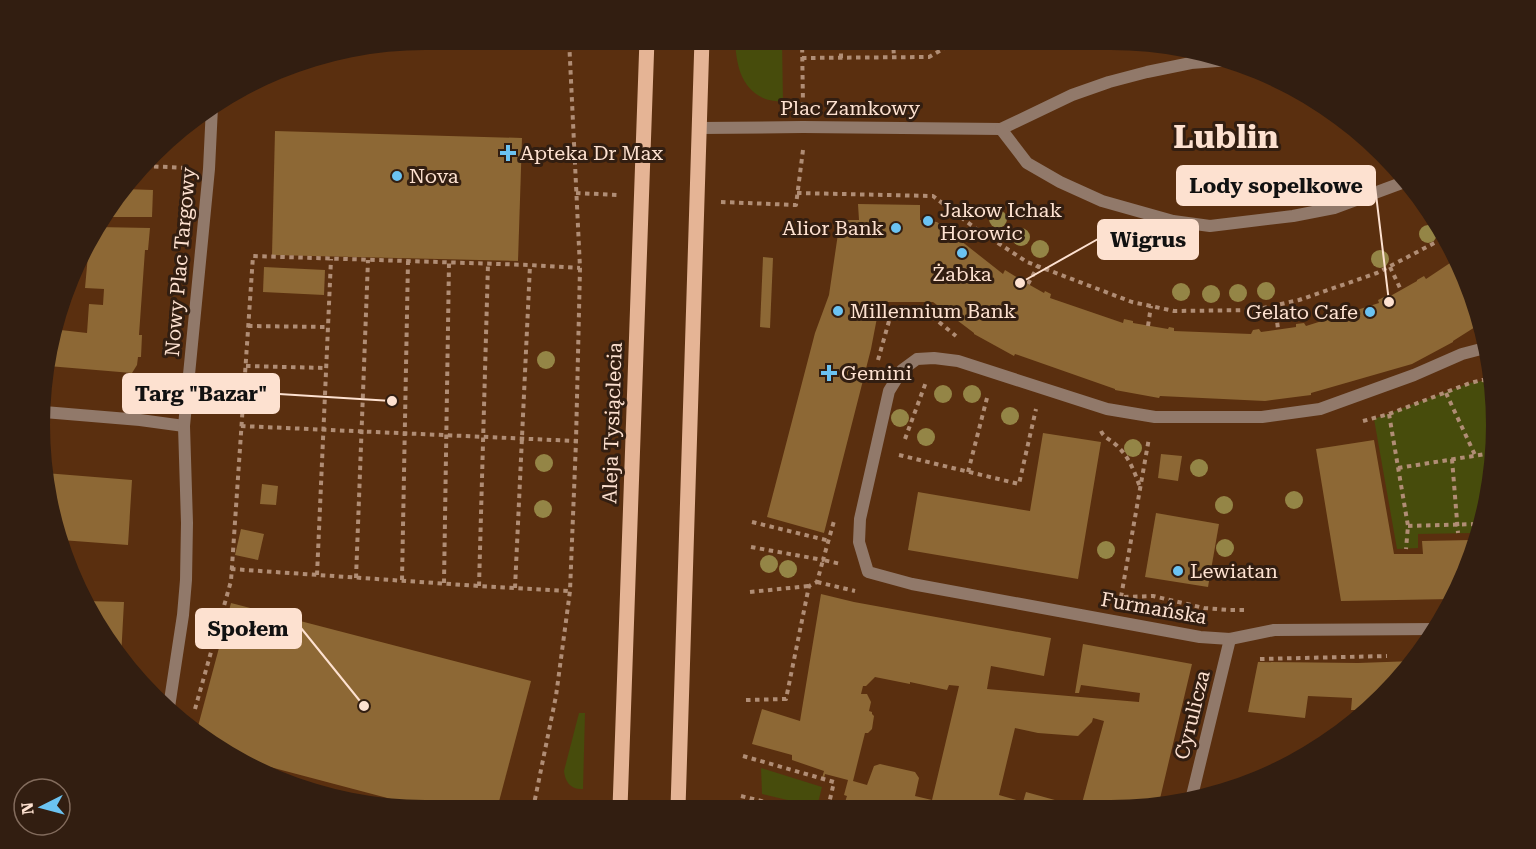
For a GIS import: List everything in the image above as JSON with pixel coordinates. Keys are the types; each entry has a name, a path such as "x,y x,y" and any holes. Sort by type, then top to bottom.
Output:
{"main road":[{"name":"Aleja Tysiąclecia","path":"620,800 647,50"},
{"path":"678,800 702,50"}],"street":[{"name":"Plac Zamkowy","path":"700,128 1001,129 1072,95 1109,82 1147,72 1208,62"},
{"name":"Nowy Plac Targowy","path":"170,700 186,580 184,426 211,116"},
{"path":"1001,129 1027,163 1060,182 1102,201 1146,214 1210,226 1293,216 1334,208 1399,184"},
{"path":"868,572 859,542 860,519 889,391 902,370 917,359 934,358 958,361 1107,408 1155,417 1262,417 1320,409 1414,375 1461,354 1479,350"},
{"path":"50,412 184,426"},
{"name":"Furmańska","path":"868,572 924,586 1200,637 1230,639 1275,630 1425,629"},
{"name":"Cyrulicza","path":"1193,790 1230,639"}],"path":[{"path":"535,800 556,696 570,591 580,268 569,50"},
{"path":"802,50 803,105"},
{"path":"841,50 841,58"},
{"path":"894,50 894,58"},
{"path":"802,58 929,57 941,50"},
{"path":"745,204 796,205 803,150"},
{"path":"153,166 208,168"},
{"path":"576,193 605,194"},
{"path":"797,193 933,196 975,228 1027,262 1132,302 1174,311 1255,310 1299,300 1377,273 1439,242"},
{"path":"194,714 231,581 252,256 580,268"},
{"path":"317,575 331,259"},
{"path":"356,578 368,260"},
{"path":"402,580 408,261"},
{"path":"444,583 449,263"},
{"path":"479,586 488,264"},
{"path":"515,588 530,265"},
{"path":"1028,285 1038,266"},
{"path":"1390,267 1401,290"},
{"path":"1275,305 1278,329"},
{"path":"1148,326 1151,306"},
{"path":"248,326 328,327"},
{"path":"245,366 326,368"},
{"path":"968,472 989,390"},
{"path":"1446,393 1475,455"},
{"path":"899,455 1019,484 1037,405"},
{"path":"1389,414 1408,526 1406,549"},
{"path":"241,426 576,441"},
{"path":"1099,429 1103,436 1115,444 1130,460 1140,488"},
{"path":"1149,437 1121,597 1154,596 1204,608 1250,610"},
{"path":"1398,468 1485,454"},
{"path":"1452,459 1458,533"},
{"path":"752,522 828,541 859,542"},
{"path":"1408,526 1473,524"},
{"path":"750,592 809,586 817,582 823,560 868,572"},
{"path":"231,569 570,591"},
{"path":"746,700 786,699 809,586"},
{"path":"743,756 834,782 830,800"},
{"path":"741,796 757,800"}],"green space":[{"path":"736,50 782,50 783,102 763,98 749,88 744,81"},
{"path":"1484,381 1486,400 1486,449 1479,498 1471,533 1418,534 1418,548 1397,549 1374,419 1470,383"},
{"path":"579,713 585,713 583,789 569,784 564,771"},
{"path":"761,768 822,787 819,800 787,800 762,794"}],"building":[{"name":"Nova","path":"275,131 522,138 518,261 272,255"},
{"path":"133,189 153,190 152,217 112,217"},
{"path":"858,204 920,205 920,220 937,222 1003,274 1005,270 1044,293 1045,291 1051,294 1050,298 1123,323 1124,319 1133,321 1133,323 1174,328 1174,331 1251,334 1253,330 1259,329 1261,332 1296,327 1296,324 1304,323 1306,326 1379,303 1378,300 1384,297 1385,299 1424,276 1426,279 1450,263 1474,328 1412,364 1311,393 1311,395 1265,401 1160,396 1159,398 1115,390 1015,354 1014,356 974,334 933,302 880,302 871,349 824,533 767,517 815,333 829,295 840,220 859,220"},
{"path":"106,227 150,228 148,250 145,250 139,335 142,335 141,357 138,357 137,365 132,373 55,367 61,330 87,333 89,304 103,305 104,289 85,288 88,260"},
{"path":"763,257 773,258 770,328 760,327"},
{"path":"264,267 325,270 324,295 263,292"},
{"path":"1043,433 1101,442 1078,579 908,550 918,492 1030,511"},
{"path":"1374,440 1394,554 1423,554 1422,541 1469,540 1443,599 1341,601 1316,449"},
{"path":"1161,454 1182,456 1178,481 1158,478"},
{"path":"53,474 132,480 128,545 68,540"},
{"path":"262,484 278,486 276,505 260,504"},
{"path":"1156,513 1219,524 1208,587 1145,577"},
{"path":"241,529 264,534 258,560 235,555"},
{"path":"821,594 1051,638 1044,676 991,666 987,689 1139,702 1140,693 1081,685 1079,693 1075,693 1083,644 1192,664 1161,796 1136,799 1083,800 1104,721 1093,718 1078,736 1038,733 1015,728 999,795 1016,800 932,800 846,800 847,796 844,795 848,780 825,774 822,778 824,771 792,760 792,755 752,744 762,709 800,721","holes":["875,677 947,690 949,685 959,686 932,800 915,796 919,778 915,772 880,764 874,766 867,785 853,781 865,733 872,729 874,716 869,711 871,702 867,694 861,694 863,686"]},
{"path":"94,601 124,602 122,645"},
{"path":"231,603 531,681 499,800 424,800 383,797 276,769 237,749 199,724"},
{"path":"1402,661 1377,690 1354,710 1351,710 1352,698 1308,696 1305,718 1248,712 1258,662"},
{"path":"1026,792 1055,800 1024,800"}],"place":[{"name":"Apteka Dr Max","path":"508,153"},
{"name":"Nova","path":"397,176"},
{"name":"Jakow Ichak Horowic","path":"928,221"},
{"name":"Alior Bank","path":"896,228"},
{"name":"Żabka","path":"962,253"},
{"name":"Wigrus","path":"1020,283"},
{"name":"Lody sopelkowe","path":"1389,302"},
{"name":"Millennium Bank","path":"838,311"},
{"name":"Gelato Cafe","path":"1370,312"},
{"name":"Gemini","path":"829,373"},
{"name":"Targ \"Bazar\"","path":"392,401"},
{"name":"Lewiatan","path":"1178,571"},
{"name":"Społem","path":"364,706"}],"district":[{"name":"Lublin","path":"1226,137"}]}
